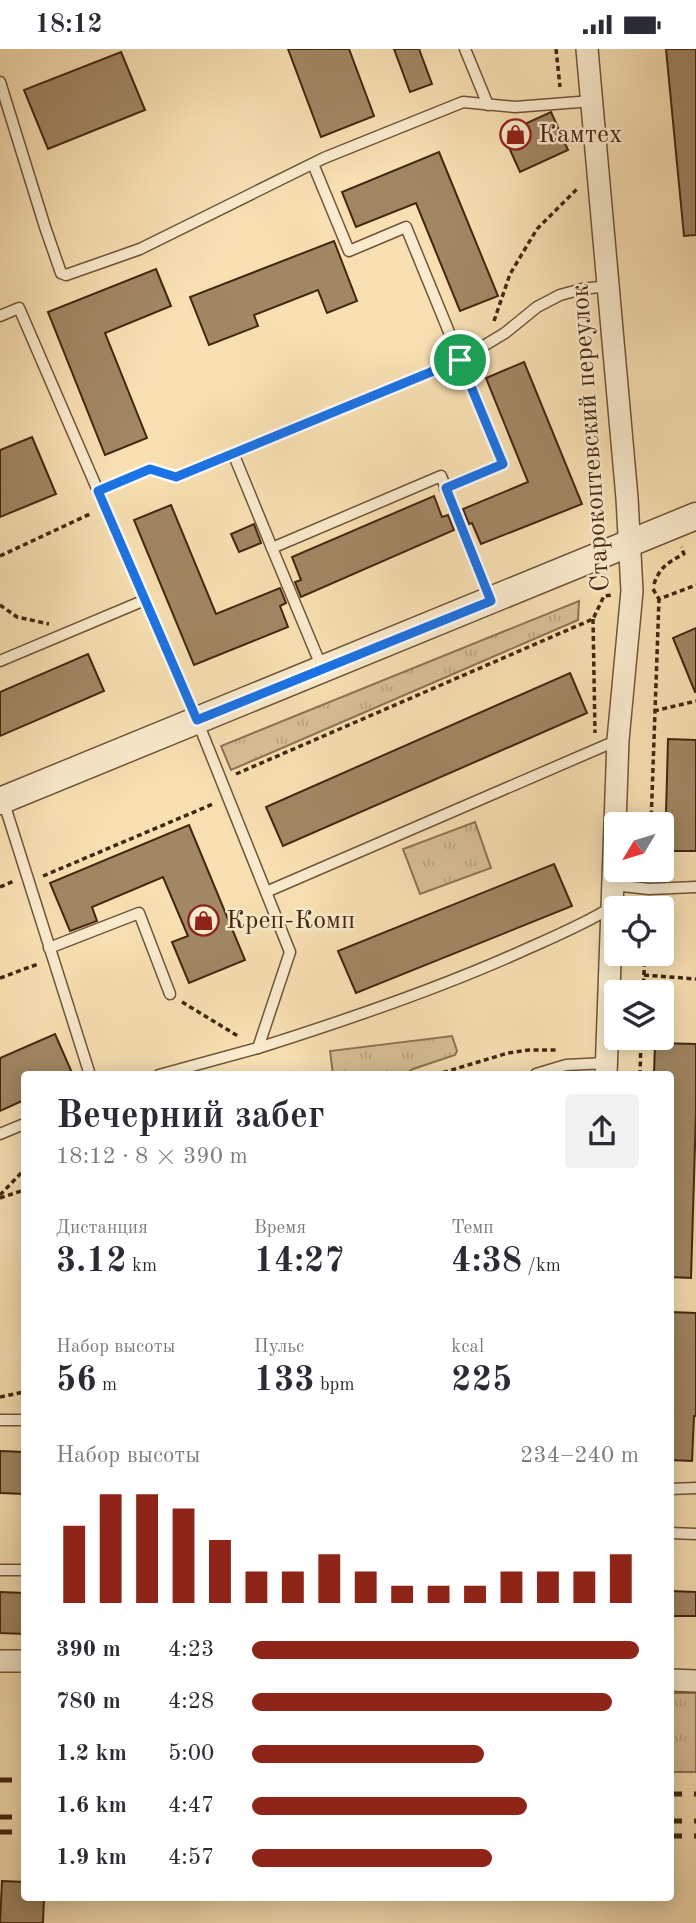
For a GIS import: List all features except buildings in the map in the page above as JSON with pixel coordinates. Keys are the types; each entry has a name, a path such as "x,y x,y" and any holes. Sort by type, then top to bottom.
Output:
{"street":[{"name":"Старокоптевский переулок","path":"587,49 626,485 632,591 618,740 612,896"},
{"path":"1,801 696,516"},
{"name":"Старокоптевский переулок","path":"606,1069 610,966"},
{"path":"0,1661 21,1661"},
{"path":"674,1680 696,1681"}],"lane":[{"path":"465,49 488,105"},
{"path":"0,82 44,227 61,273 66,275 139,249 313,164 463,102 515,107 592,101"},
{"path":"313,164 349,251 406,227 503,464 446,488"},
{"path":"98,491 150,469 176,477 460,360 494,340 537,307 561,295 608,286"},
{"path":"0,316 19,308 197,720 290,952 258,1048"},
{"path":"233,453 323,670"},
{"path":"272,548 441,476 491,601"},
{"path":"0,661 145,600"},
{"path":"266,892 618,740"},
{"path":"1,801 89,1071"},
{"path":"613,885 649,889 696,887"},
{"path":"174,1071 258,1048 355,1016 488,966 604,912"},
{"path":"51,953 139,913 170,994"},
{"path":"546,1071 566,1065 606,1069"},
{"path":"0,1134 21,1125"},
{"path":"0,1420 21,1420"},
{"path":"674,1489 696,1488"},
{"path":"674,1533 696,1534"},
{"path":"0,1570 21,1570"}],"path":[{"path":"556,49 561,103"},
{"path":"494,340 494,318 510,274 537,229 582,184"},
{"path":"0,556 105,507"},
{"path":"659,599 696,585"},
{"path":"221,780 593,619 604,596 652,588 659,599 651,812"},
{"path":"0,605 17,617 46,622 66,633"},
{"path":"654,711 696,701"},
{"path":"28,882 228,798"},
{"path":"0,978 51,953"},
{"path":"644,966 644,980"},
{"path":"644,975 696,979"},
{"path":"170,994 258,1048"},
{"path":"448,1071 508,1053 568,1049"},
{"path":"640,1071 641,1050"},
{"path":"0,1197 21,1173"},
{"path":"0,1197 21,1192"},
{"path":"0,1397 21,1393"}],"green space":[{"path":"579,601 578,620 231,770 221,746"},
{"path":"475,822 491,868 420,894 403,849"},
{"path":"452,1036 457,1051 455,1055 410,1071 333,1071 330,1051"},
{"path":"674,1693 696,1693 696,1772 674,1772"}],"railway":[{"path":"0,1780 21,1780"},
{"path":"674,1794 696,1794"},
{"path":"0,1817 21,1817"},
{"path":"674,1821 696,1821"},
{"path":"0,1832 21,1832"},
{"path":"674,1836 696,1836"}],"place":[{"name":"Камтех","path":"515,135"},
{"name":"Креп-Комп","path":"203,921"}],"route":[{"path":"460,360 503,464 446,488 491,601 197,720 98,491 150,469 176,477 460,360"}]}
